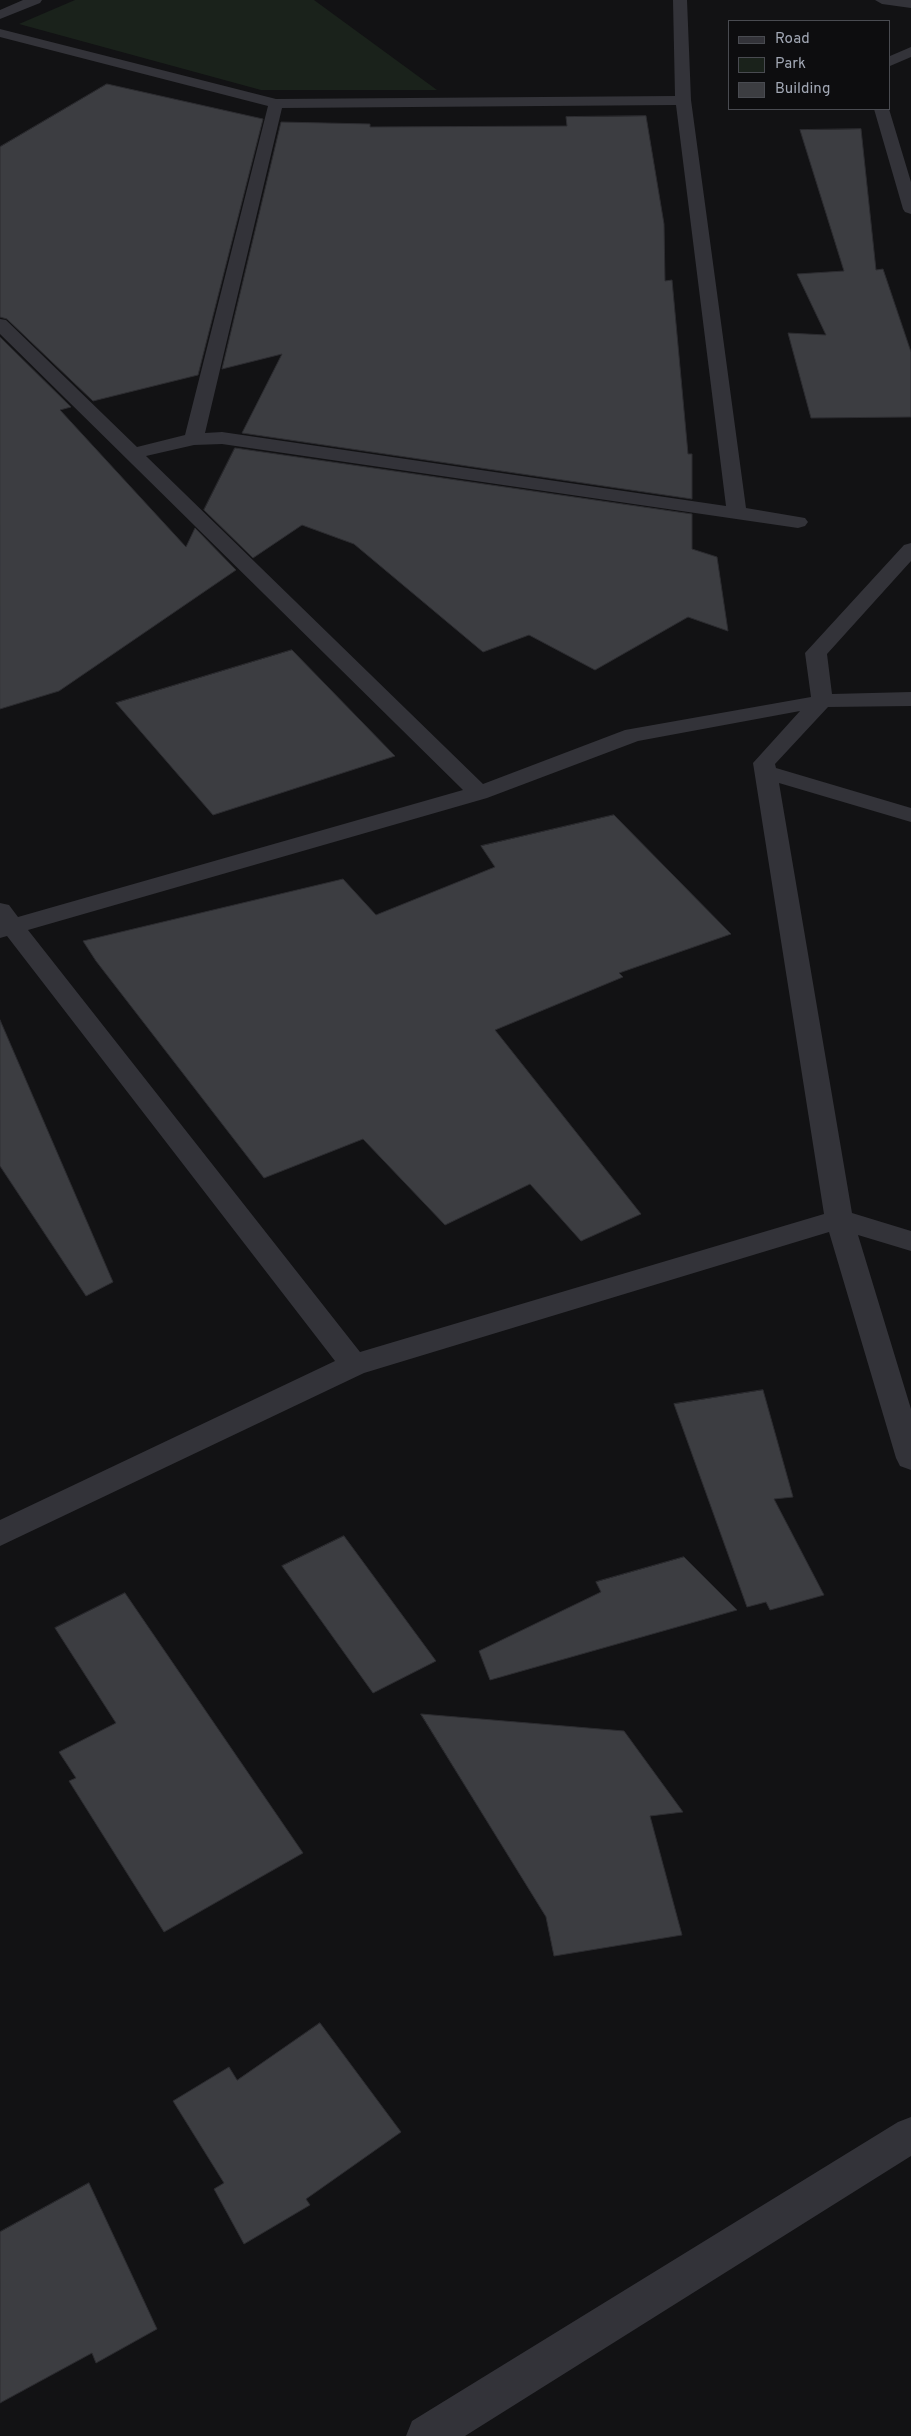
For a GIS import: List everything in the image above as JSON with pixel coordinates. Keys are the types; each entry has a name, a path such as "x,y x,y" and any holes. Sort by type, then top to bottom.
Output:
{"street":[{"path":"0,15 35,0"},
{"path":"680,0 683,100 737,513"},
{"path":"882,0 911,4"},
{"path":"0,33 276,104 683,100"},
{"path":"891,61 911,51"},
{"path":"194,439 276,104"},
{"path":"881,110 911,209"},
{"path":"0,324 479,793"},
{"path":"132,454 194,439 222,438 798,522"},
{"path":"822,701 816,653 911,549"},
{"path":"354,1365 4,922 479,793 634,735 822,701 911,699"},
{"path":"822,701 764,763 839,1219 911,1458"},
{"path":"766,772 911,815"},
{"path":"0,1534 354,1365 839,1219 911,1241"},
{"path":"426,2436 911,2135"}],"green space":[{"path":"75,0 314,0 437,90 261,90 19,24"}],"building":[{"path":"107,84 263,119 198,375 93,401 7,319 0,317 0,147"},
{"path":"646,116 664,224 665,281 672,280 688,454 692,454 692,499 242,433 282,354 222,369 281,122 370,124 370,127 567,126 566,117"},
{"path":"861,129 876,270 883,269 911,352 911,417 811,418 788,333 826,335 797,274 844,271 800,130"},
{"path":"0,337 71,407 60,410 186,547 195,528 236,570 59,691 0,709"},
{"path":"235,448 692,514 692,549 717,557 728,631 688,617 595,670 529,635 483,652 354,544 302,525 253,558 204,510"},
{"path":"292,650 395,756 213,815 116,703"},
{"path":"614,815 731,934 619,973 623,977 495,1030 641,1214 581,1241 530,1184 445,1225 363,1139 264,1178 96,961 83,941 343,879 376,915 495,867 481,846"},
{"path":"0,1020 113,1282 86,1296 0,1166"},
{"path":"763,1390 793,1497 774,1499 824,1595 770,1610 766,1602 747,1607 674,1404"},
{"path":"344,1536 436,1661 373,1693 282,1566"},
{"path":"684,1557 737,1610 490,1680 479,1651 601,1592 596,1582"},
{"path":"125,1593 303,1853 164,1932 69,1781 76,1778 59,1752 116,1723 55,1628"},
{"path":"421,1714 624,1731 683,1812 650,1816 682,1935 554,1956 546,1917"},
{"path":"320,2023 401,2132 306,2199 310,2205 244,2244 214,2189 224,2183 173,2101 229,2067 237,2080"},
{"path":"89,2183 157,2329 96,2363 92,2353 0,2403 0,2232"}]}
